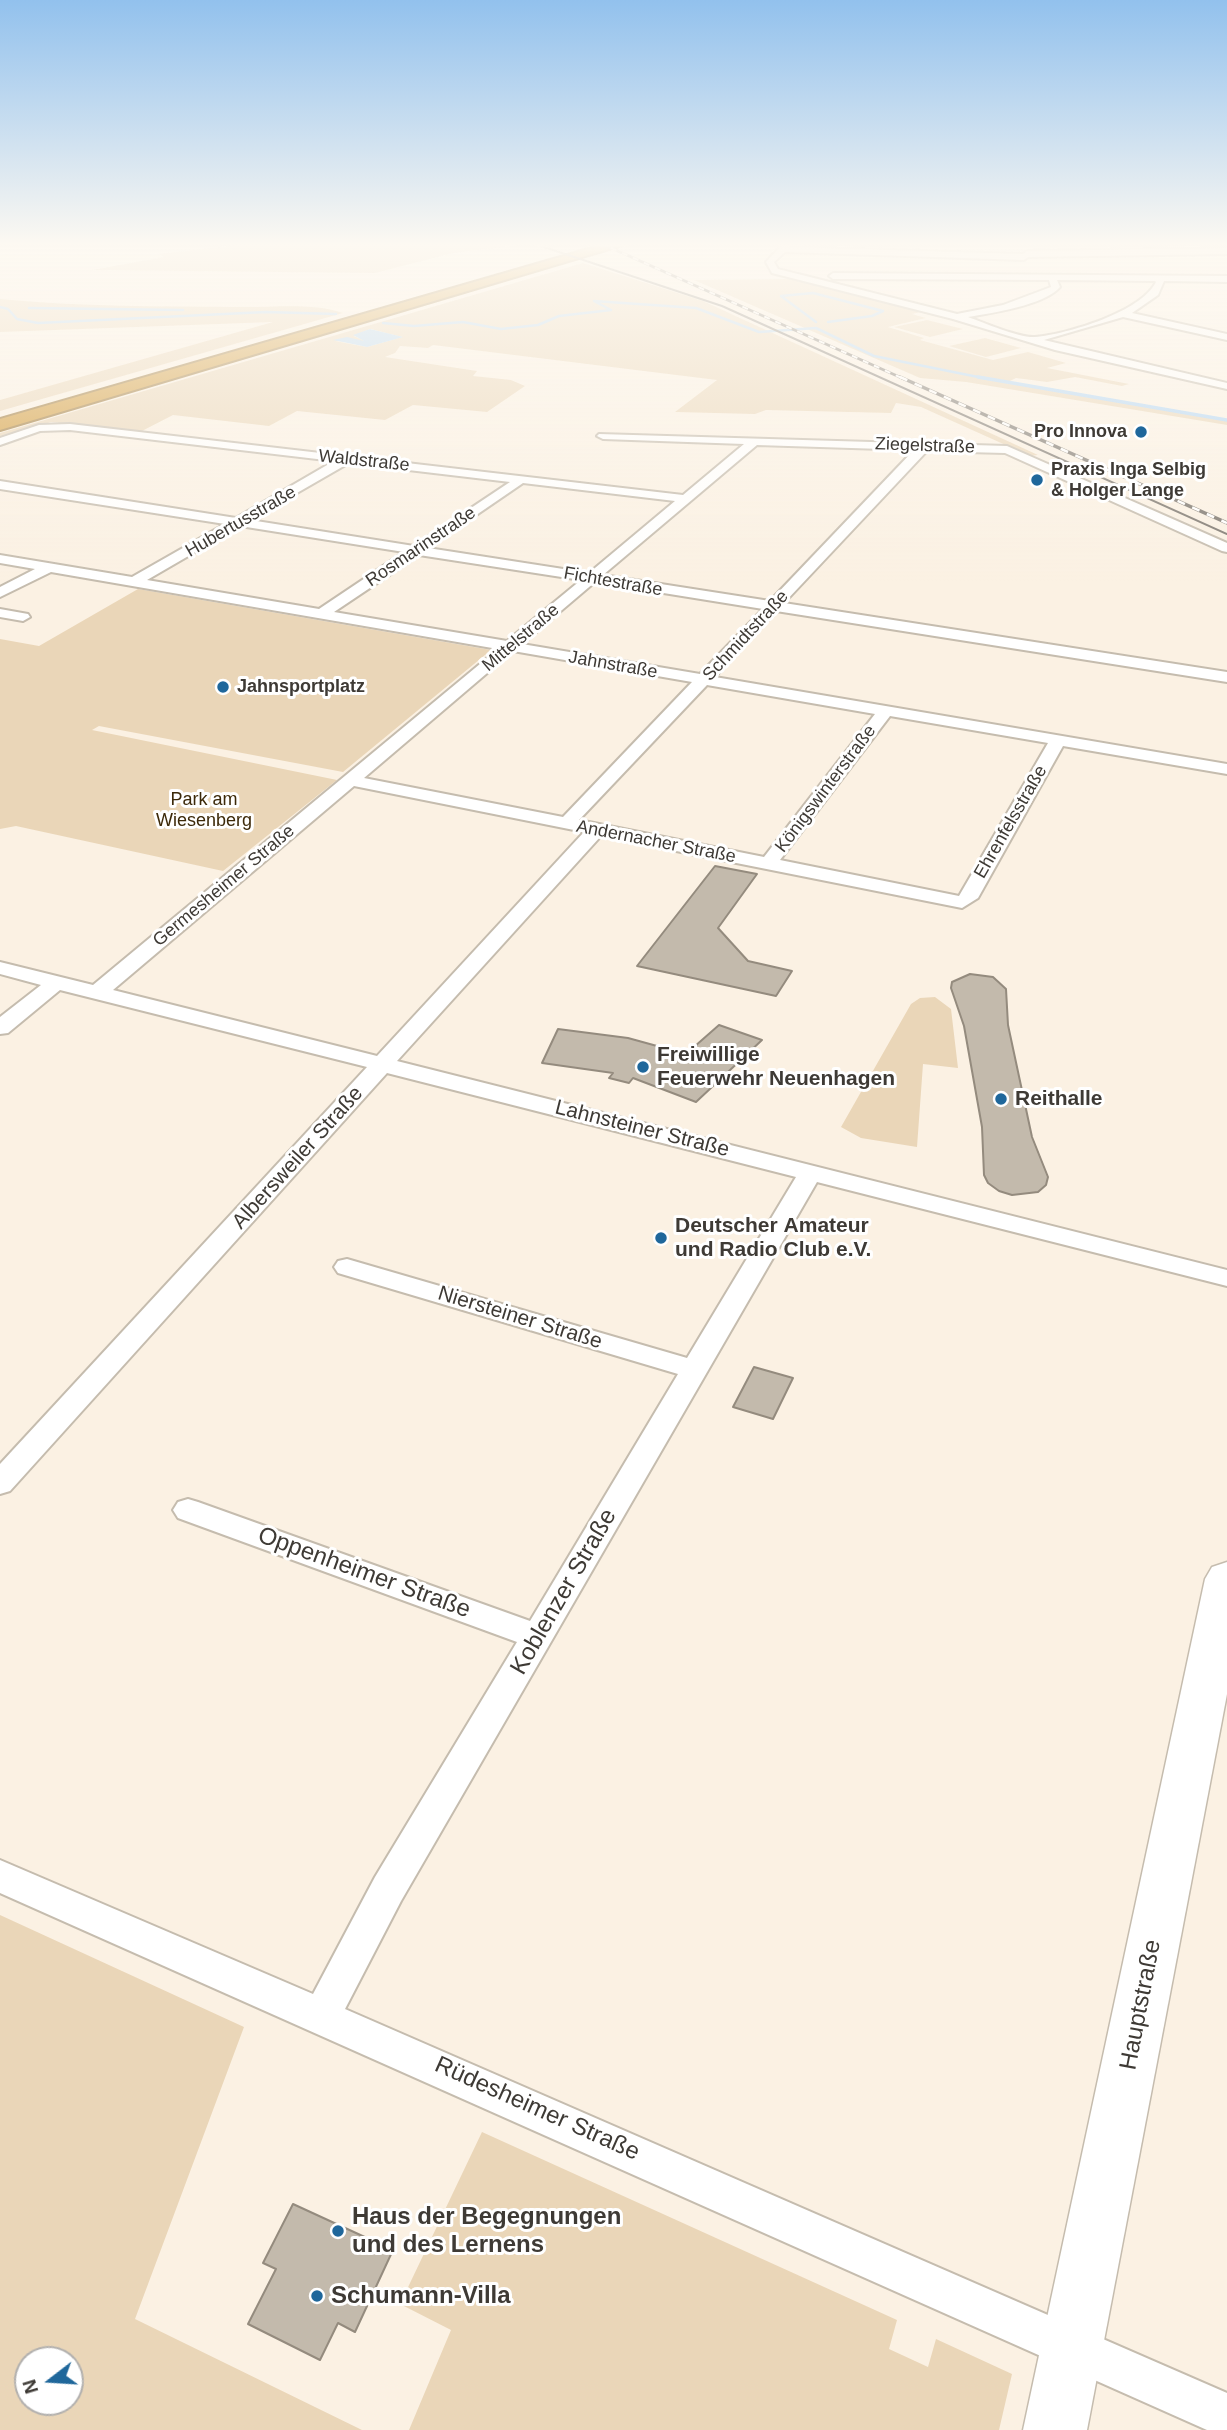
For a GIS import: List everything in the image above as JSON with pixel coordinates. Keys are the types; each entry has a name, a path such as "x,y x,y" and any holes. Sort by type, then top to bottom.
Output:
{"highway":[{"path":"0,416 207,356"},
{"path":"0,425 235,356"}],"main road":[{"name":"Hauptstraße","path":"1055,2430 1216,1694 1227,1579"}],"street":[{"path":"1098,356 1227,386"},
{"path":"1203,381 1227,374"},
{"name":"Waldstraße","path":"0,442 39,428 70,427 688,499"},
{"name":"Ziegelstraße","path":"603,436 925,446 1014,452 1227,548"},
{"name":"Mittelstraße","path":"349,780 755,441"},
{"name":"Schmidtstraße","path":"566,824 925,446"},
{"name":"Hubertusstraße","path":"134,582 347,459"},
{"name":"Rosmarinstraße","path":"321,614 522,479"},
{"name":"Fichtestraße","path":"0,485 1227,677"},
{"name":"Jahnstraße","path":"0,559 1227,769"},
{"path":"0,593 48,568"},
{"path":"0,613 23,617"},
{"name":"Königswinterstraße","path":"767,865 885,712"},
{"name":"Ehrenfelsstraße","path":"962,902 968,898 1058,741"},
{"name":"Andernacher Straße","path":"349,780 962,902"},
{"name":"Germesheimer Straße","path":"98,992 349,780"},
{"name":"Albersweiler Straße","path":"0,1483 596,830"},
{"name":"Lahnsteiner Straße","path":"0,968 1227,1278"},
{"path":"0,1028 57,982"},
{"name":"Koblenzer Straße","path":"322,2015 388,1889 811,1172"},
{"name":"Niersteiner Straße","path":"347,1267 693,1369"},
{"name":"Oppenheimer Straße","path":"188,1510 539,1637"},
{"name":"Rüdesheimer Straße","path":"0,1875 1227,2416"}],"green space":[{"path":"153,356 191,356 0,411 0,400"},
{"path":"263,356 387,356 477,371 473,376 511,380 525,386 487,412 413,405 385,420 297,411 269,426 173,415 140,432 51,422 0,438 0,433"},
{"path":"526,356 824,356 1038,455 1030,456 921,407 896,403 891,413 766,410 755,414 675,412 717,380"},
{"path":"870,356 980,356 993,360 1009,356 1043,356 1066,363 1047,368 1129,384 1122,386 1075,377 1047,382 1016,378 1006,383 1227,421 1227,425 966,382 920,378"},
{"name":"Jahnsportplatz","path":"138,589 491,650 343,772 99,726 92,730 337,780 223,871 16,826 0,829 0,639 39,646"},
{"path":"935,997 951,1009 958,1068 923,1064 917,1147 861,1138 841,1127 911,1004 920,998"},
{"path":"0,1915 244,2027 135,2319 362,2430 0,2430"},
{"path":"482,2132 897,2320 889,2349 928,2367 936,2339 1012,2374 999,2430 409,2430 451,2330 400,2304"}],"building":[{"path":"715,866 757,874 718,928 748,961 792,971 776,996 637,966"},
{"name":"Reithalle","path":"970,974 993,977 1006,989 1008,1025 1032,1137 1048,1177 1046,1185 1038,1192 1012,1195 999,1191 988,1183 984,1175 982,1127 964,1026 951,988 952,982"},
{"name":"Freiwillige Feuerwehr Neuenhagen","path":"719,1025 762,1040 696,1102 633,1078 629,1083 609,1078 613,1073 542,1063 558,1029 628,1038 686,1054"},
{"path":"754,1367 793,1378 773,1419 733,1407"},
{"name":"Schumann-Villa","path":"293,2204 393,2250 355,2332 338,2323 320,2360 248,2324 276,2269 263,2263"}],"waterway":[{"path":"876,356 979,377"},
{"path":"979,377 1227,420"},
{"path":"979,377 988,379"}],"tram line":[{"path":"834,356 1227,534"}],"railway":[{"path":"853,356 904,379"},
{"path":"900,377 1227,523"}],"place":[{"name":"Pro Innova","path":"1141,432"},
{"name":"Praxis Inga Selbig & Holger Lange","path":"1037,480"},
{"name":"Jahnsportplatz","path":"223,687"},
{"name":"Freiwillige Feuerwehr Neuenhagen","path":"643,1067"},
{"name":"Reithalle","path":"1001,1099"},
{"name":"Deutscher Amateur und Radio Club e.V.","path":"661,1238"},
{"name":"Haus der Begegnungen und des Lernens","path":"338,2231"},
{"name":"Schumann-Villa","path":"317,2296"}],"park label":[{"name":"Park am Wiesenberg","path":"204,810"}]}
